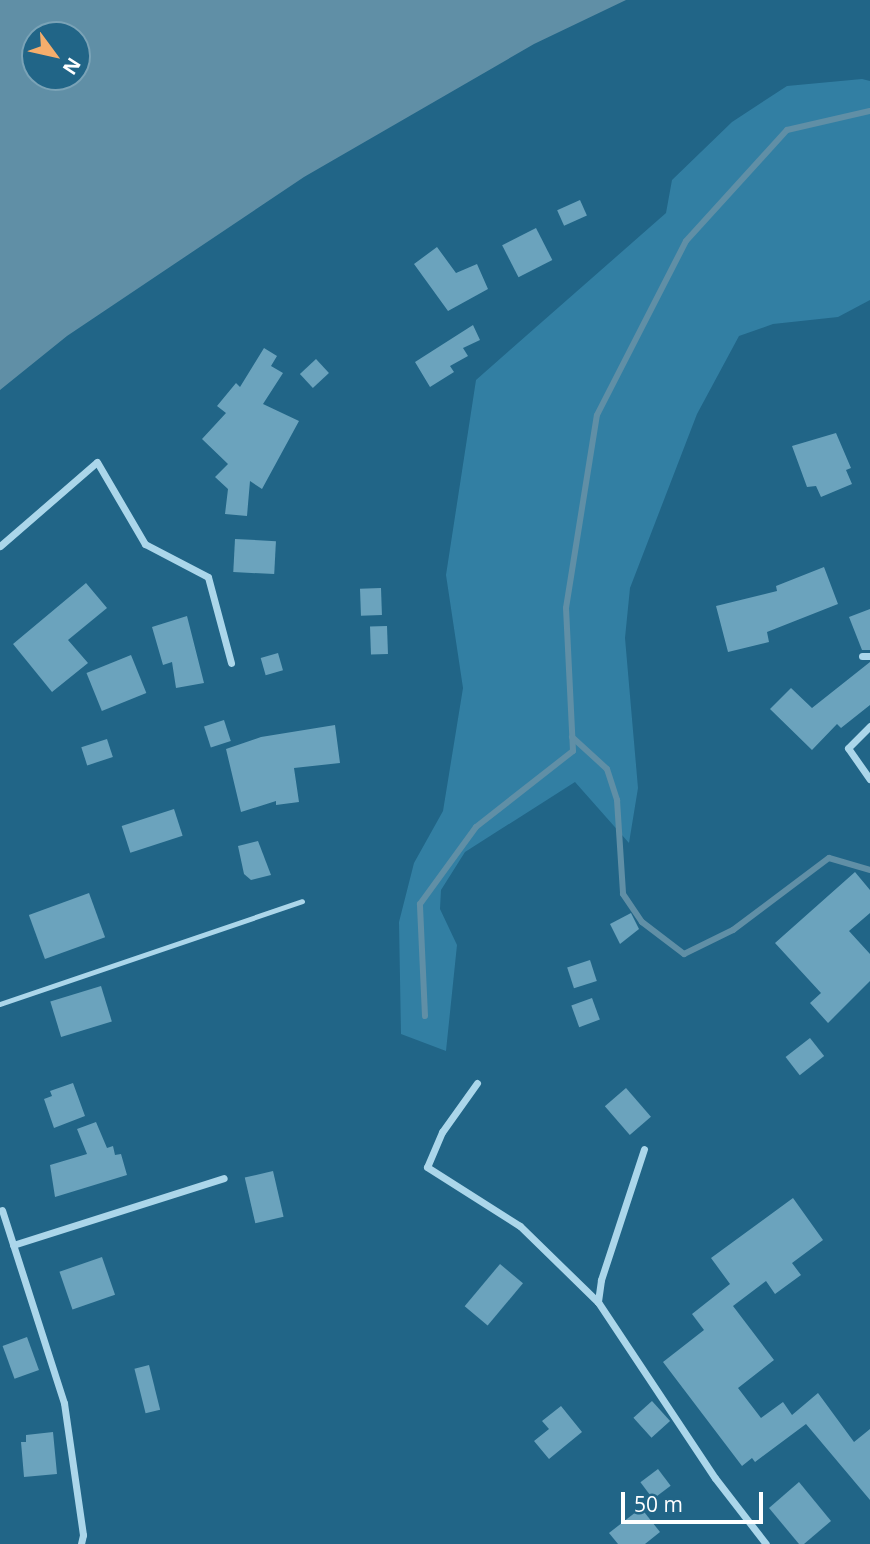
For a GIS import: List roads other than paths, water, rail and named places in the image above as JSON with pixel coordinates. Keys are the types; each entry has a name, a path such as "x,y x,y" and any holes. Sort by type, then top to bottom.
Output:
{"street":[{"path":"0,546 97,462 145,544 208,576 231,663"},
{"path":"870,726 848,748 870,779"},
{"path":"477,1083 442,1132 427,1167 520,1226 598,1302 652,1387 766,1544"},
{"path":"598,1302 601,1280 644,1149"},
{"path":"13,1245 224,1178"},
{"path":"1,1207 64,1403 81,1544"}],"lane":[{"path":"0,1004 302,901"}],"waterway":[{"path":"425,1016 420,904 476,827 573,751 566,608 597,415 686,241 787,130 870,111"},
{"path":"572,737 607,769 617,800 623,894 642,922 684,954 733,930 829,858 870,870"}]}
